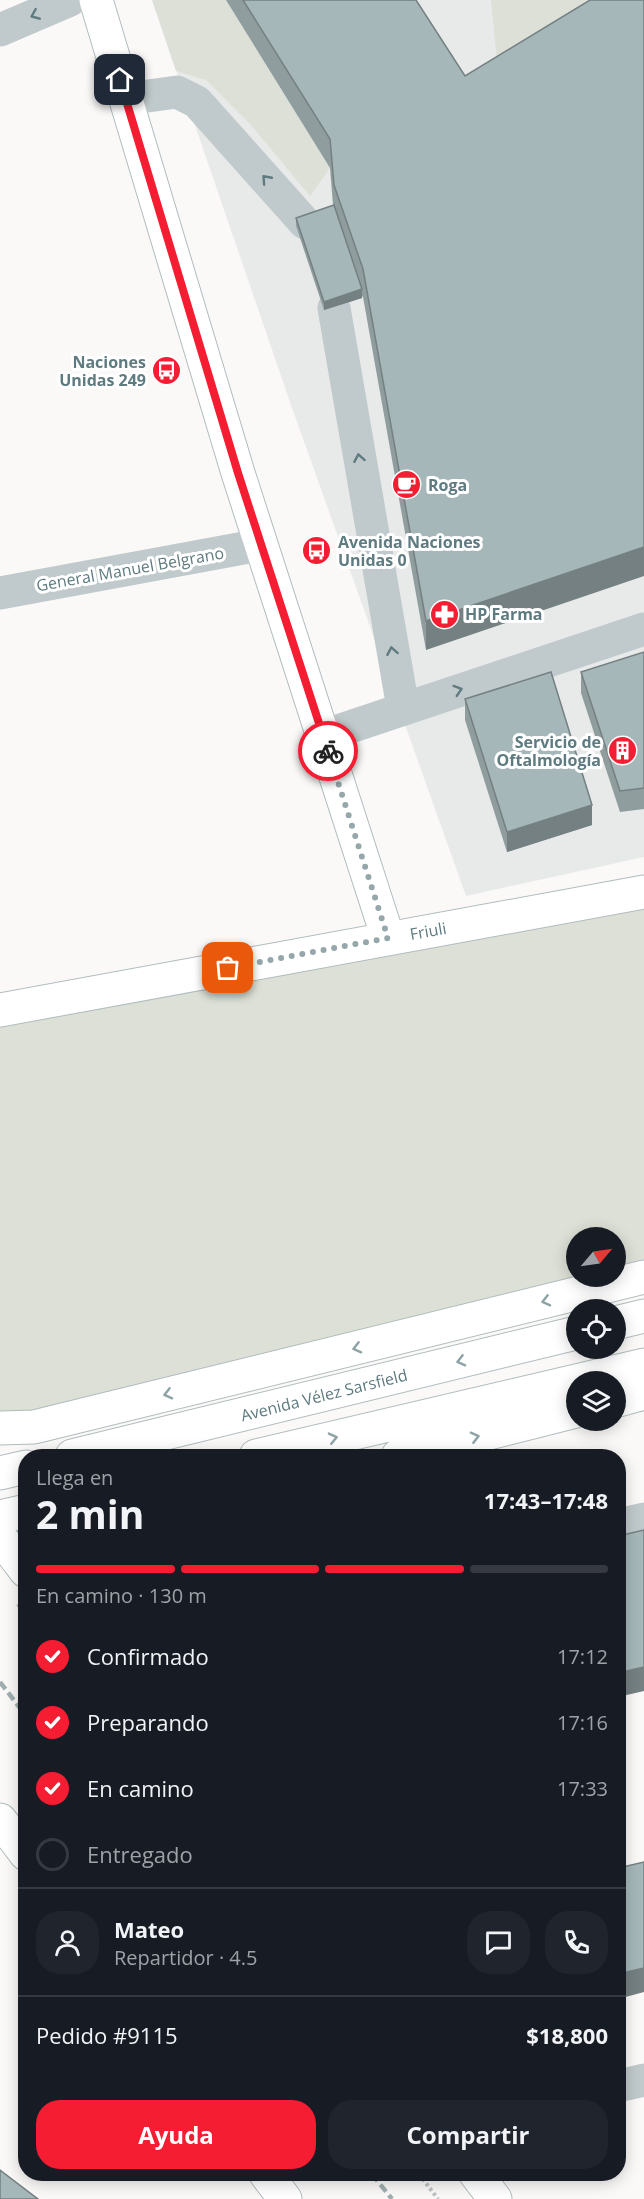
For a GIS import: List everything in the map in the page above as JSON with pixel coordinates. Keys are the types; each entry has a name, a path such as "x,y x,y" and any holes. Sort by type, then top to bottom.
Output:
{"main road":[{"path":"96,0 260,545 388,938"},
{"name":"Friuli","path":"0,1010 644,892"},
{"path":"0,1428 33,1427 644,1277"},
{"path":"626,1320 644,1316"},
{"name":"Avenida Vélez Sarsfield","path":"101,1449 566,1335"},
{"path":"286,1449 644,1365"},
{"path":"626,1398 644,1393"},
{"path":"426,1449 566,1414"},
{"path":"0,1473 18,1469"},
{"path":"0,1517 18,1513"},
{"path":"0,1537 18,1561"},
{"path":"0,1820 18,1844"},
{"path":"271,2181 285,2199"},
{"path":"483,2181 495,2199"}],"street":[{"path":"0,30 70,0"},
{"path":"126,99 177,92 197,102 305,223"},
{"path":"334,308 403,708"},
{"name":"General Manuel Belgrano","path":"0,593 260,545"},
{"path":"323,736 644,629"},
{"path":"626,1524 644,1519"},
{"path":"626,2084 644,2080"}],"path":[{"path":"424,2181 438,2199"}],"shaded area":[{"path":"152,0 644,0 644,857 466,896 290,402"},
{"path":"152,0 226,0 330,168 310,196 252,126 206,80 176,71"},
{"path":"491,0 587,0 497,62"},
{"path":"644,892 644,1277 626,1281 626,1227 566,1227 566,1287 601,1287 0,1428 0,1010"}],"building":[{"path":"243,0 416,0 465,76 590,0 644,0 644,547 426,621 363,269 334,185 330,139"},
{"path":"334,205 362,289 324,302 296,218"},
{"name":"Servicio de Oftalmología","path":"644,652 644,788 620,791 581,672"},
{"path":"551,672 592,805 507,832 465,699"},
{"path":"644,1530 644,1667 626,1671 626,1534"},
{"path":"644,1862 644,1968 626,1972 626,1866"},
{"path":"0,2170 38,2199 0,2199"}],"railway":[{"path":"0,1682 18,1706"},
{"path":"378,2181 392,2199"}],"way so far":[{"path":"228,968 388,938 328,751"}],"place":[{"name":"Naciones Unidas 249","path":"167,371"},
{"name":"Roga","path":"407,485"},
{"name":"Avenida Naciones Unidas 0","path":"317,551"},
{"name":"HP Farma","path":"444,614"},
{"name":"Servicio de Oftalmología","path":"622,751"}],"route":[{"path":"120,80 260,545 328,751"}]}
